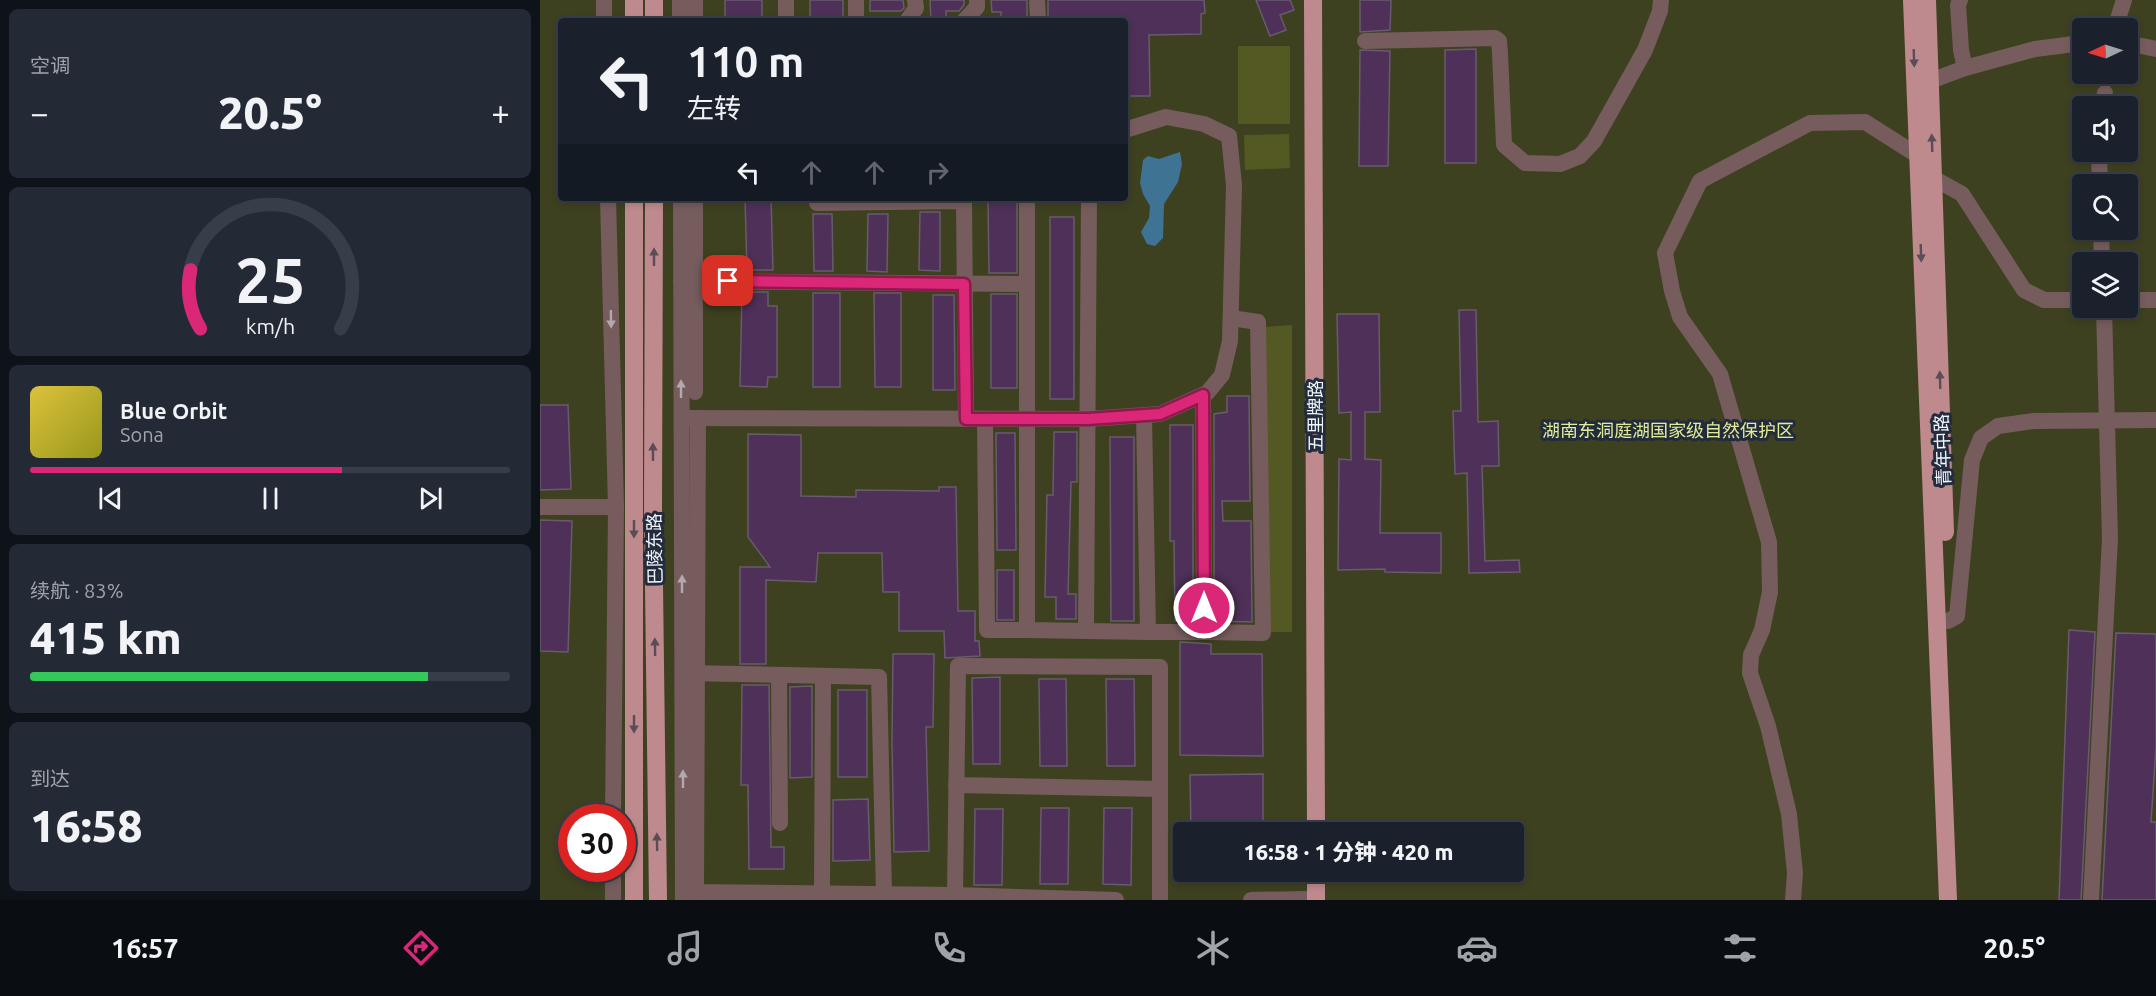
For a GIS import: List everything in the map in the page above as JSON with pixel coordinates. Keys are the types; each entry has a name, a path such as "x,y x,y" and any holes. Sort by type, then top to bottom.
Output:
{"main road":[{"path":"634,0 634,18"},
{"path":"654,0 654,18"},
{"name":"五里牌路","path":"1303,0 1305,822"},
{"name":"五里牌路","path":"1313,0 1316,822"},
{"path":"1912,0 1948,900"},
{"name":"青年中路","path":"1927,0 1958,900"},
{"name":"巴陵东路","path":"634,201 634,900"},
{"name":"巴陵东路","path":"654,201 653,507 658,900"},
{"path":"1305,882 1305,900"},
{"path":"1316,882 1316,900"}],"street":[{"path":"604,0 604,18"},
{"path":"680,0 680,18"},
{"path":"695,0 695,18"},
{"path":"786,0 786,18"},
{"path":"856,0 856,18"},
{"path":"909,18 915,8 915,0"},
{"path":"967,18 977,7 977,0"},
{"path":"1037,0 1038,18"},
{"path":"1365,41 1495,38 1499,41 1504,145 1525,163 1560,164 1580,156 1594,141 1645,50 1660,11 1661,0"},
{"path":"1960,0 1958,5 1961,50 1965,68"},
{"path":"2118,18 2124,0"},
{"path":"1930,81 1965,68 2035,49 2072,44"},
{"path":"2138,45 2156,49"},
{"path":"690,418 1088,419 1160,414 1207,393 1222,375 1230,341 1234,184 1229,136 1204,124 1166,117 1128,129"},
{"path":"1793,900 1795,873 1789,814 1768,726 1750,673 1751,655 1762,630 1770,592 1769,542 1720,374 1680,317 1672,291 1665,253 1700,181 1810,123 1865,122 1917,155"},
{"path":"1933,178 1962,194 2024,290 2044,300 2072,300"},
{"path":"608,201 616,507 614,804"},
{"path":"681,201 681,281 690,418 687,895 884,894 1116,900"},
{"path":"695,201 695,392"},
{"path":"817,203 964,201 966,419"},
{"path":"1027,201 1027,630"},
{"path":"1086,631 1089,201"},
{"path":"681,281 1028,284"},
{"path":"2138,300 2156,300"},
{"path":"985,419 987,630 1263,633 1258,322 1231,318"},
{"path":"2091,900 2110,538 2104,318"},
{"path":"1203,395 1204,632"},
{"path":"1144,415 1148,632"},
{"path":"1948,621 1957,616 1972,460 1981,438 1998,426 2034,421 2156,420"},
{"path":"540,507 616,507"},
{"path":"955,895 958,666 1160,667 1160,900"},
{"path":"689,673 879,677 884,894"},
{"path":"779,675 780,823"},
{"path":"822,894 823,676"},
{"path":"957,786 1160,789"},
{"path":"613,882 613,900"},
{"path":"1251,900 1305,900"}],"green space":[{"name":"湖南东洞庭湖国家级自然保护区","path":"540,0 2156,0 2156,900 540,900"},
{"path":"1238,46 1290,46 1290,124 1238,124"},
{"path":"1289,134 1290,168 1245,170 1244,135"},
{"path":"1292,325 1292,632 1269,632 1264,327"}],"water":[{"path":"1180,152 1182,164 1178,182 1164,204 1163,238 1155,246 1147,244 1141,232 1149,218 1150,206 1140,183 1143,160 1148,156 1159,159"}],"building":[{"path":"725,0 762,0 762,18 725,17"},
{"path":"810,0 843,0 843,18 810,18"},
{"path":"870,0 903,0 904,8 901,11 870,11"},
{"path":"930,0 964,0 964,5 959,11 946,11 946,18 931,18"},
{"path":"991,0 1027,0 1027,18 1001,18 1001,12 992,12"},
{"path":"1048,0 1204,0 1205,13 1201,14 1201,34 1149,35 1150,96 1128,96 1128,18 1048,18"},
{"path":"1256,0 1290,0 1294,10 1280,15 1286,30 1270,36"},
{"path":"1360,0 1391,0 1390,30 1360,32"},
{"path":"1476,49 1476,163 1445,163 1445,50"},
{"path":"1360,50 1390,51 1388,166 1359,166"},
{"path":"745,201 771,201 773,270 747,270"},
{"path":"988,201 1017,201 1017,273 989,273"},
{"path":"920,212 940,212 940,271 919,270"},
{"path":"813,214 832,214 833,271 814,271"},
{"path":"868,214 888,214 887,272 867,271"},
{"path":"1050,217 1074,217 1074,399 1050,399"},
{"path":"742,292 768,292 768,306 777,306 777,377 768,377 767,387 740,386"},
{"path":"813,293 840,293 840,387 813,387"},
{"path":"874,293 901,293 901,387 875,387"},
{"path":"991,294 1017,294 1017,388 991,388"},
{"path":"933,295 954,295 955,390 933,390"},
{"path":"1459,310 1476,310 1478,422 1498,421 1499,466 1482,466 1485,561 1519,560 1520,572 1469,573 1467,473 1455,474 1453,411 1461,411"},
{"path":"1337,314 1379,314 1380,412 1365,412 1365,459 1381,460 1380,533 1441,533 1441,573 1385,572 1385,569 1338,570 1339,459 1351,460 1351,412 1339,413"},
{"path":"1227,396 1249,396 1250,501 1222,501 1223,521 1251,521 1252,622 1214,621 1214,414 1227,412"},
{"path":"540,405 568,405 571,489 540,490"},
{"path":"1170,425 1193,425 1193,621 1175,621 1174,541 1170,541"},
{"path":"1054,432 1077,432 1077,482 1071,482 1068,594 1076,594 1076,619 1056,619 1056,597 1045,597 1047,495 1053,495"},
{"path":"996,433 1015,433 1016,550 997,550"},
{"path":"748,434 801,435 801,496 856,497 856,490 939,491 939,487 956,487 958,611 975,611 975,641 979,641 980,656 945,658 944,631 899,631 899,592 883,592 882,553 818,553 816,582 766,580 766,664 740,664 740,567 770,567 748,537"},
{"path":"1110,437 1134,437 1134,621 1111,621"},
{"path":"540,520 572,521 568,652 540,651"},
{"path":"997,570 1014,570 1014,620 997,620"},
{"path":"2069,630 2095,632 2081,900 2059,900"},
{"path":"2116,633 2156,634 2156,747 2151,822 2156,822 2156,900 2102,900"},
{"path":"1180,642 1211,644 1211,654 1262,654 1263,756 1180,755"},
{"path":"893,654 934,654 933,727 926,727 929,851 894,852"},
{"path":"1000,677 1000,764 973,764 972,678"},
{"path":"1039,679 1066,679 1067,766 1040,766"},
{"path":"1106,679 1134,679 1135,766 1107,766"},
{"path":"742,685 769,685 771,847 784,847 784,869 749,869 748,785 741,785"},
{"path":"812,686 812,777 790,778 790,687"},
{"path":"838,690 867,690 867,777 838,777"},
{"path":"1263,774 1263,822 1191,822 1190,775"},
{"path":"868,799 870,860 833,861 833,800"},
{"path":"1041,808 1069,808 1068,884 1040,884"},
{"path":"1104,808 1132,808 1131,885 1103,884"},
{"path":"975,809 1003,809 1002,885 974,885"}],"route":[{"path":"728,281 964,284 966,419 1088,419 1160,414 1203,395 1204,608"}]}
